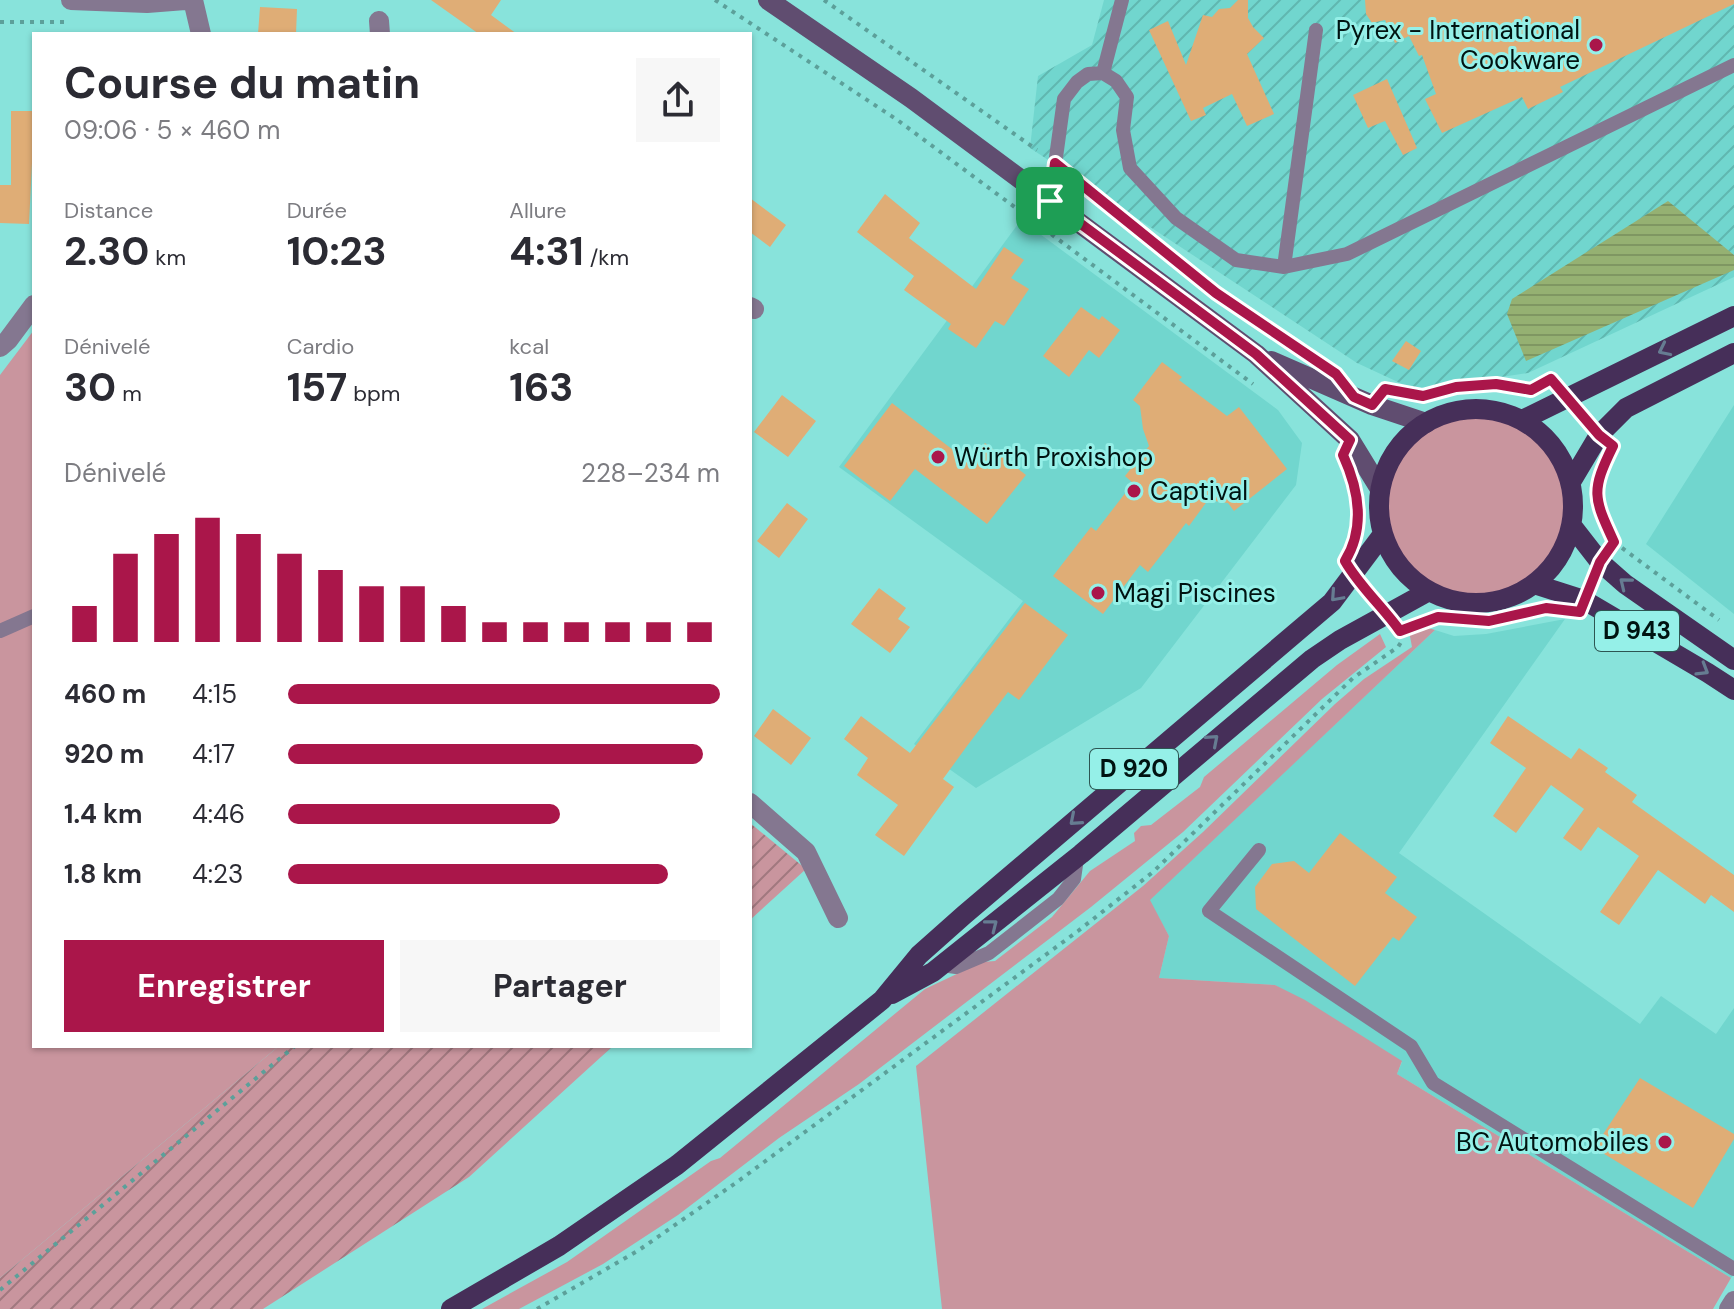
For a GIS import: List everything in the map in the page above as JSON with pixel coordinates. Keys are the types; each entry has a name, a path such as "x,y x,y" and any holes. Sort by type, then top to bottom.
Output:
{"main road":[{"path":"768,0 911,98 1256,354 1350,440 1380,489"},
{"path":"1522,420 1734,316"},
{"path":"1571,482 1599,435 1626,408 1734,353"},
{"path":"1256,354 1372,405 1426,423"},
{"path":"1477,409 1499,411 1522,420 1550,442 1571,482 1574,502 1572,526 1554,564 1522,592 1492,602 1466,603 1429,591 1404,571 1383,534 1380,489 1392,457 1403,442 1426,423 1452,412 1477,409"},
{"name":"D 943","path":"1572,526 1600,562 1659,610 1734,660"},
{"name":"D 920","path":"882,1000 919,955 964,915 1332,602 1383,534"},
{"name":"D 943","path":"1534,584 1584,600 1734,690"},
{"name":"D 920","path":"451,1309 559,1246 628,1201 725,1128 882,1000 942,965 1077,858 1301,667 1340,640 1429,591"}],"street":[{"path":"71,0 147,3 185,0"},
{"path":"193,0 201,32"},
{"path":"0,347 32,308"},
{"path":"752,805 806,852 838,918"},
{"path":"1729,1309 1734,1301"}],"lane":[{"path":"1103,73 1122,0"},
{"path":"1284,267 1316,30"},
{"path":"1050,201 1064,99 1088,74 1103,73 1116,81 1127,97 1123,130 1130,168 1176,218 1236,260 1284,267 1347,254 1734,65"},
{"path":"0,631 32,617"},
{"path":"1259,850 1209,911 1411,1046 1433,1083 1734,1269"}],"path":[{"path":"715,0 896,119 1254,385"},
{"path":"824,0 1055,163 1216,293 1295,346"},
{"path":"1410,393 1423,396 1456,387 1496,384 1531,390 1551,379 1566,397"},
{"path":"1598,478 1597,504 1614,542 1722,622"},
{"path":"1354,540 1360,507 1357,493"},
{"path":"1600,562 1614,542"},
{"path":"1420,622 1438,617 1489,621 1546,608"},
{"path":"537,1309 639,1250 737,1182 1078,931 1153,872 1353,678 1398,647 1403,639 1388,614"},
{"path":"1400,631 1410,627"},
{"path":"0,1290 293,1048"}],"shaded area":[{"path":"1104,0 1734,0 1734,277 1528,373 1415,390 1357,363 1030,148 1038,76 1092,45"},
{"path":"1668,201 1734,255 1734,270 1526,361 1507,314 1512,299"},
{"path":"1021,220 1278,410 1302,443 1296,485 1141,688 976,788 914,744 1023,601 839,467"},
{"path":"32,333 32,1048 277,1048 0,1278 0,375"},
{"path":"1734,405 1734,614 1646,544"},
{"path":"1476,409 1513,416 1545,437 1566,469 1573,506 1566,543 1545,575 1513,596 1476,603 1439,596 1407,575 1386,543 1379,506 1386,469 1407,437 1439,416"},
{"path":"1565,619 1399,853 1640,1024 1661,996 1716,1034 1734,1008 1734,1274 1731,1278 1397,1074 1402,1062 1275,985 1159,978 1169,936 1149,900 1435,630 1454,636 1486,634"},
{"path":"1421,626 1435,630 1150,900 1169,936 1159,978 1275,985 1305,1000 1402,1061 1397,1074 1731,1278 1713,1309 942,1309 916,1066 1143,886 1335,704 1364,679 1412,647 1409,631"},
{"path":"1380,634 1386,647 1322,699 1183,832 1091,907 859,1084 779,1138 678,1215 603,1264 519,1309 482,1309 567,1262 711,1161 720,1158 925,989 982,962 995,961 1052,917 1090,871 1135,841 1134,833 1141,826 1151,825 1200,787 1204,777 1337,665"},
{"path":"752,825 806,869 752,918"},
{"path":"277,1048 611,1048 469,1177 263,1309 0,1309 0,1278"}],"building":[{"path":"431,0 501,0 491,15 514,32 476,32"},
{"path":"1238,0 1248,0 1248,18 1264,38 1247,54 1274,114 1247,126 1232,94 1203,108 1206,115 1191,121 1149,30 1168,21 1186,65 1203,15 1212,17 1219,9 1230,8"},
{"name":"Pyrex - International Cookware","path":"1365,0 1734,0 1734,4 1560,87 1563,92 1528,109 1522,97 1442,133 1425,99 1436,94 1422,55 1419,56 1409,36 1395,43 1385,20 1372,23 1366,14"},
{"path":"260,7 297,9 296,32 258,32"},
{"path":"1387,79 1417,148 1403,155 1385,121 1368,128 1353,95"},
{"path":"11,111 32,111 29,224 0,223 0,185 11,185"},
{"path":"885,194 920,223 909,238 976,289 1004,247 1024,260 1011,278 1029,289 1004,326 995,321 976,348 948,329 951,324 904,290 914,276 857,232"},
{"path":"752,200 786,225 770,247 752,234"},
{"path":"1081,307 1099,320 1102,316 1120,330 1099,358 1089,350 1069,377 1043,356"},
{"path":"1406,341 1421,351 1409,370 1392,361"},
{"path":"1162,362 1182,377 1179,380 1227,416 1239,407 1287,469 1234,511 1228,503 1208,500 1148,572 1140,565 1103,614 1053,576 1091,527 1096,531 1133,483 1125,476 1149,446 1140,406 1133,400"},
{"path":"782,395 816,421 788,457 754,432"},
{"path":"892,403 970,463 985,443 1026,475 987,524 915,469 890,501 844,466"},
{"path":"787,503 808,519 779,558 757,541"},
{"path":"879,588 906,608 898,619 910,627 890,653 851,624"},
{"path":"1025,603 1068,635 1019,700 1008,692 967,746 943,779 954,787 904,856 875,835 898,805 857,775 868,758 844,739 861,716 910,753"},
{"path":"773,709 811,738 791,765 754,736"},
{"path":"1508,716 1571,759 1579,748 1608,768 1605,772 1637,795 1632,802 1734,875 1734,912 1711,895 1705,904 1658,870 1619,925 1600,912 1639,856 1598,827 1581,851 1563,838 1584,809 1551,785 1516,833 1493,816 1526,768 1490,743"},
{"path":"1340,833 1397,877 1385,893 1417,917 1399,941 1393,937 1355,986 1256,909 1255,887 1272,864 1294,861 1309,873"},
{"name":"BC Automobiles","path":"1640,1078 1734,1134 1734,1139 1693,1208 1601,1152 1596,1145"}],"place":[{"name":"Pyrex - International Cookware","path":"1596,45"},
{"name":"Würth Proxishop","path":"938,457"},
{"name":"Captival","path":"1134,491"},
{"name":"Magi Piscines","path":"1098,593"},
{"name":"BC Automobiles","path":"1665,1142"}],"route":[{"path":"1055,163 1216,293 1336,374 1354,397 1372,405 1385,389 1423,396 1456,387 1496,384 1531,390 1551,379 1599,435 1613,446 1598,478 1597,504 1614,542 1600,562 1580,612 1546,608 1489,621 1438,617 1400,631 1353,576 1345,561 1353,549 1360,507 1354,479 1343,455 1350,440 1256,354 1050,201 1055,163"}]}
